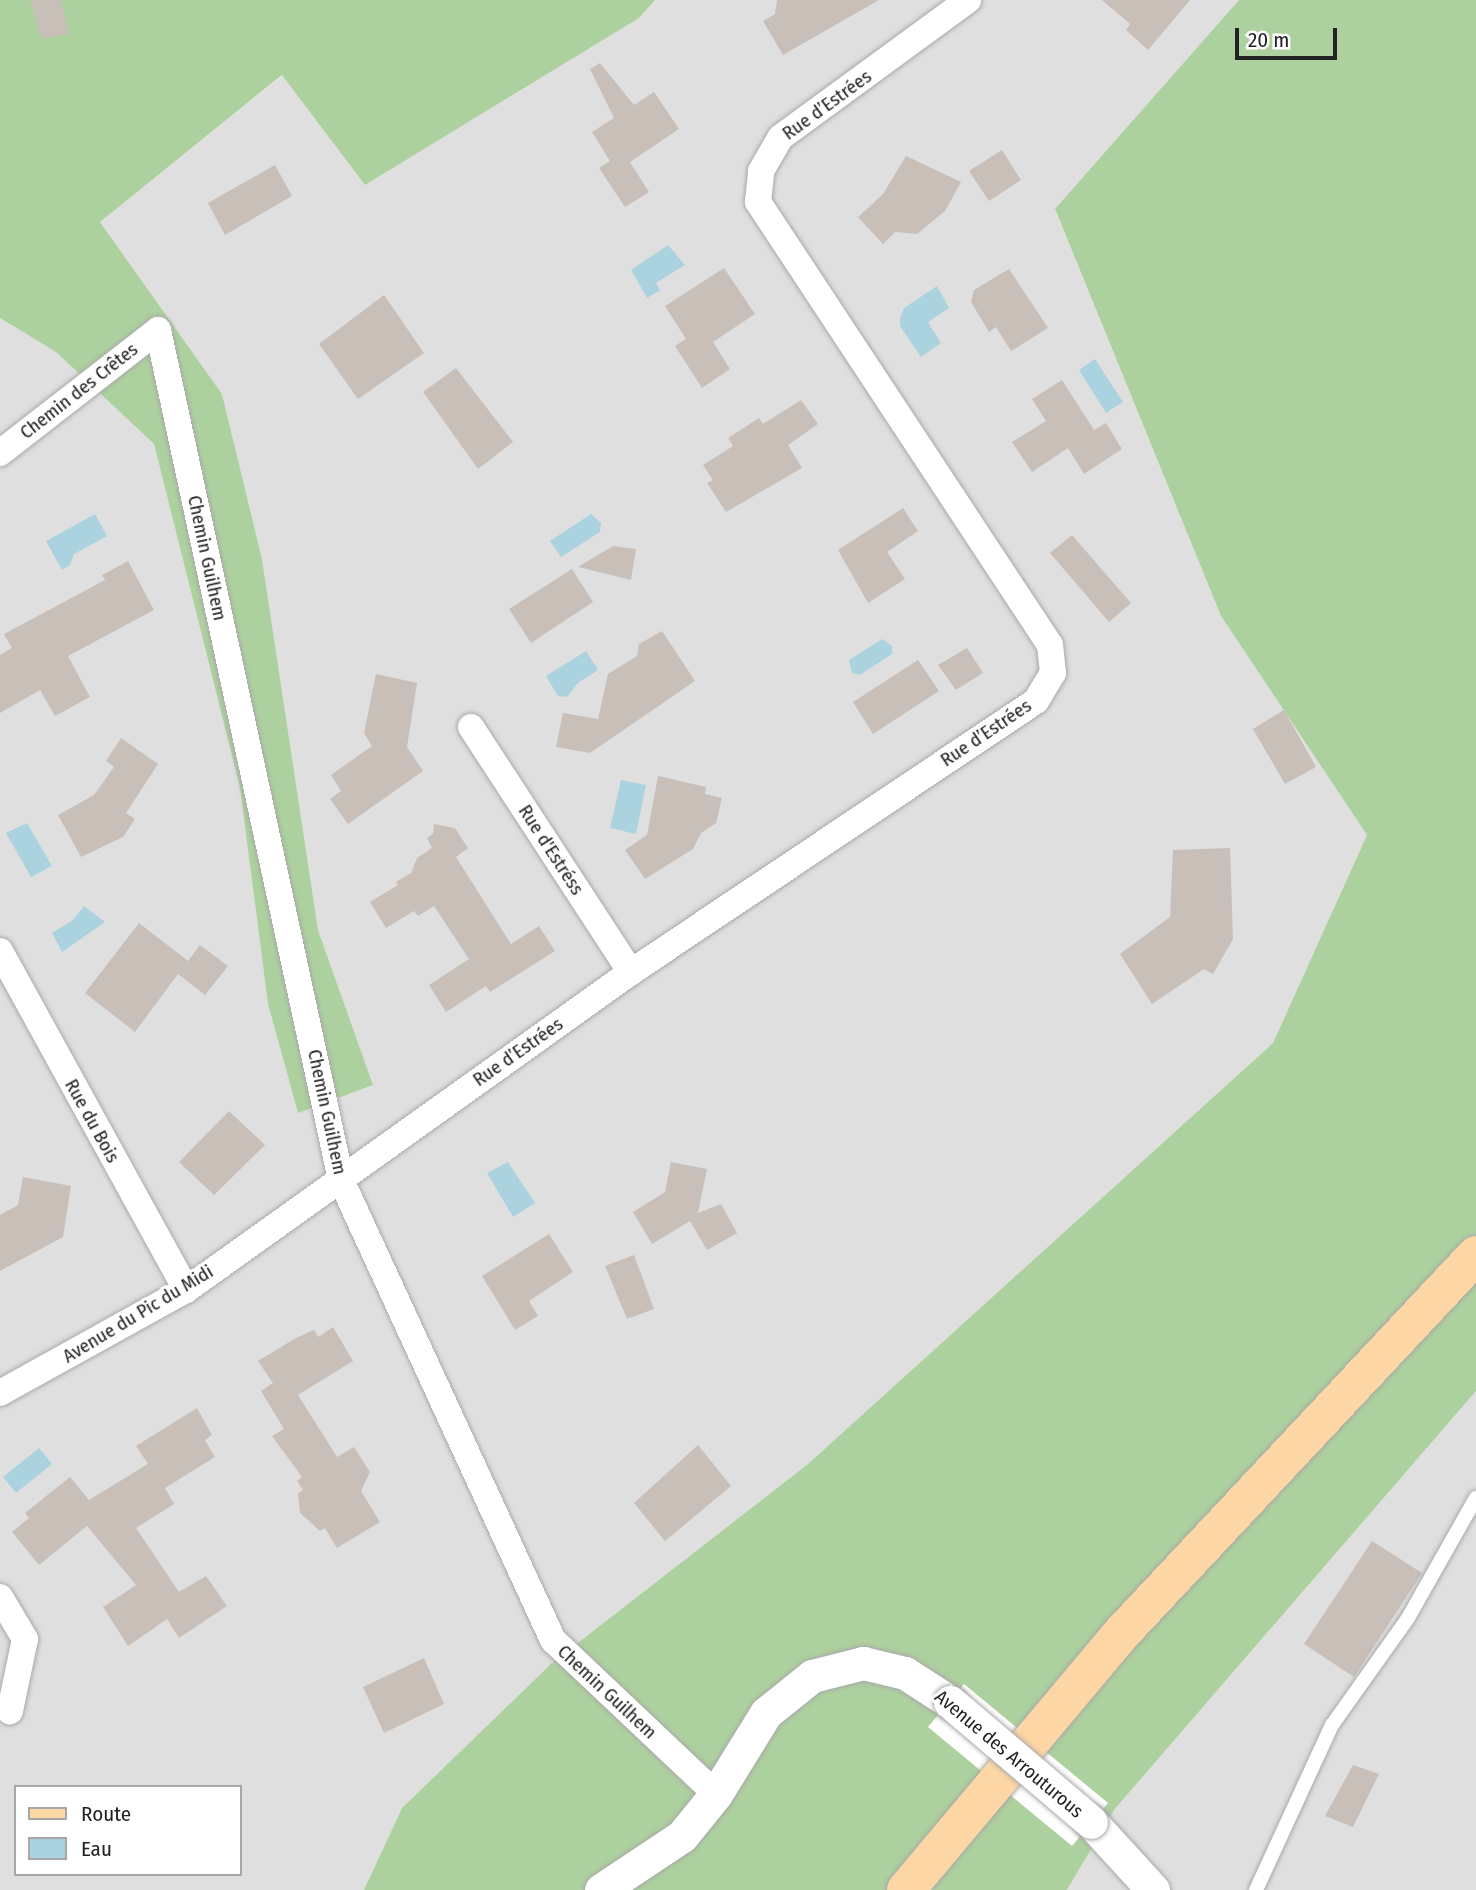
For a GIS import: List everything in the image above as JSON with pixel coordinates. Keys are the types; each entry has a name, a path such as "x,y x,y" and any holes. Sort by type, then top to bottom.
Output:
{"main road":[{"path":"906,1890 1119,1636 1476,1255"}],"street":[{"name":"Rue d’Estrées","path":"341,1180 631,972 1036,701 1054,673 1050,645 758,202 761,171 781,137 968,0"},
{"name":"Chemin des Crêtes","path":"0,453 158,330"},
{"name":"Chemin Guilhem","path":"158,330 341,1180 553,1640 716,1794"},
{"name":"Rue d'Estréss","path":"471,727 631,972"},
{"name":"Rue du Bois","path":"0,951 186,1290"},
{"name":"Avenue du Pic du Midi","path":"0,1393 186,1290 341,1180"},
{"path":"0,1597 25,1639 10,1712"},
{"name":"Avenue des Arrouturous","path":"601,1890 682,1836 716,1794 766,1713 812,1676 863,1663 905,1674 950,1702 1091,1822 1153,1890"}],"lane":[{"path":"1256,1890 1332,1725 1408,1618 1476,1498"}],"shaded area":[{"path":"655,0 1239,0 1055,210 1221,616 1367,835 1273,1043 808,1464 552,1663 402,1808 364,1890 0,1890 0,318 56,352 154,444 240,788 268,1004 298,1112 373,1085 318,930 262,559 222,394 100,222 283,75 639,18"},
{"path":"1476,1391 1476,1890 1067,1890 1114,1810"}],"green space":[{"path":"0,0 655,0 639,18 365,185 282,75 100,222 222,394 262,559 318,930 373,1085 298,1113 268,1004 240,788 154,444 56,352 0,318"},
{"path":"1239,0 1476,0 1476,1391 1114,1810 1067,1890 364,1890 402,1808 552,1663 808,1464 1273,1043 1367,835 1221,616 1055,209"}],"water":[{"path":"668,245 685,265 656,283 660,290 647,298 631,270"},
{"path":"937,286 949,308 928,322 941,343 921,357 900,326 900,318 904,308"},
{"path":"1095,359 1123,402 1106,413 1079,370"},
{"path":"95,514 107,536 74,554 70,565 62,570 46,541"},
{"path":"591,514 601,523 600,532 561,557 550,541"},
{"path":"882,639 892,646 892,654 860,675 852,673 849,660"},
{"path":"586,651 598,670 578,683 567,697 558,696 546,676"},
{"path":"621,780 646,785 636,834 610,828"},
{"path":"27,823 52,866 31,877 6,833"},
{"path":"84,906 105,922 62,952 52,933 73,920"},
{"path":"508,1162 535,1203 513,1217 487,1173"},
{"path":"39,1448 52,1464 16,1493 3,1477"}],"pier":[{"path":"964,1684 1108,1803 1072,1846 928,1727"}],"building":[{"path":"30,0 61,0 69,34 42,39"},
{"path":"777,0 879,0 783,55 763,21 775,14"},
{"path":"1102,0 1190,0 1148,50 1126,30 1130,24"},
{"path":"600,63 634,105 654,92 679,129 630,162 649,192 625,207 599,168 610,161 592,132 614,118 590,69"},
{"path":"1002,150 1021,180 989,201 969,171"},
{"path":"906,156 961,182 945,211 917,234 895,232 883,244 858,217 883,194"},
{"path":"275,165 292,196 225,235 208,203"},
{"path":"724,268 755,314 713,342 730,369 702,388 675,346 686,339 665,306"},
{"path":"1009,269 1048,328 1011,351 996,327 989,332 971,302 974,290"},
{"path":"384,295 424,353 358,399 319,344"},
{"path":"456,368 513,442 478,469 423,392"},
{"path":"1062,380 1094,430 1106,423 1122,449 1084,474 1068,448 1032,472 1012,442 1046,421 1032,399"},
{"path":"801,400 818,424 788,445 802,468 726,512 707,483 713,480 703,465 733,446 728,438 759,418 763,424"},
{"path":"903,508 918,531 887,552 905,579 868,603 838,550"},
{"path":"1072,535 1131,603 1109,622 1050,553"},
{"path":"613,546 636,549 631,580 578,567"},
{"path":"128,561 154,610 68,656 90,697 55,716 40,690 0,713 0,655 12,648 4,634 105,580 102,575"},
{"path":"572,569 593,602 531,643 509,609"},
{"path":"662,631 695,681 590,753 556,747 563,713 598,719 608,674 637,656 639,644"},
{"path":"967,648 983,673 956,690 938,665"},
{"path":"918,660 939,691 873,734 853,702"},
{"path":"376,674 417,683 407,747 423,771 348,824 330,799 341,791 331,775 372,746 364,733"},
{"path":"1284,710 1316,767 1285,784 1253,729"},
{"path":"121,738 158,764 126,813 135,819 123,837 81,857 58,815 94,795 114,767 106,761"},
{"path":"658,776 706,787 705,794 722,798 716,823 701,833 693,849 645,879 625,850 647,835"},
{"path":"434,824 455,828 468,848 456,857 511,944 539,926 555,951 490,992 486,986 446,1012 429,985 469,959 434,906 418,916 414,911 386,928 370,902 398,885 396,882 411,873 417,858 432,848 427,838 433,834"},
{"path":"1230,848 1233,939 1213,974 1204,969 1152,1004 1120,954 1170,917 1173,850"},
{"path":"139,923 188,961 200,945 228,966 205,995 178,974 135,1032 85,993"},
{"path":"229,1111 265,1145 214,1195 179,1162"},
{"path":"671,1162 707,1169 698,1213 721,1204 737,1233 707,1250 690,1221 652,1244 633,1212 665,1192"},
{"path":"23,1177 71,1186 63,1237 0,1271 0,1215 18,1205"},
{"path":"549,1234 573,1272 529,1301 538,1316 515,1330 482,1276"},
{"path":"634,1255 654,1309 627,1319 605,1266"},
{"path":"333,1327 353,1361 298,1395 337,1457 354,1447 370,1472 361,1491 380,1522 337,1548 325,1528 320,1531 300,1513 298,1493 303,1490 297,1481 302,1477 272,1436 284,1429 261,1391 273,1383 258,1361 296,1338 314,1330 318,1337"},
{"path":"197,1408 212,1435 205,1440 215,1457 165,1488 174,1504 136,1528 179,1592 206,1576 227,1606 179,1638 167,1619 128,1646 103,1607 136,1585 87,1526 39,1565 12,1532 29,1518 25,1513 70,1477 89,1500 148,1464 136,1446"},
{"path":"698,1445 731,1486 665,1541 634,1503"},
{"path":"1372,1541 1422,1573 1354,1677 1304,1644"},
{"path":"424,1658 444,1704 384,1733 363,1687"},
{"path":"1353,1765 1379,1774 1353,1827 1325,1816"}]}
